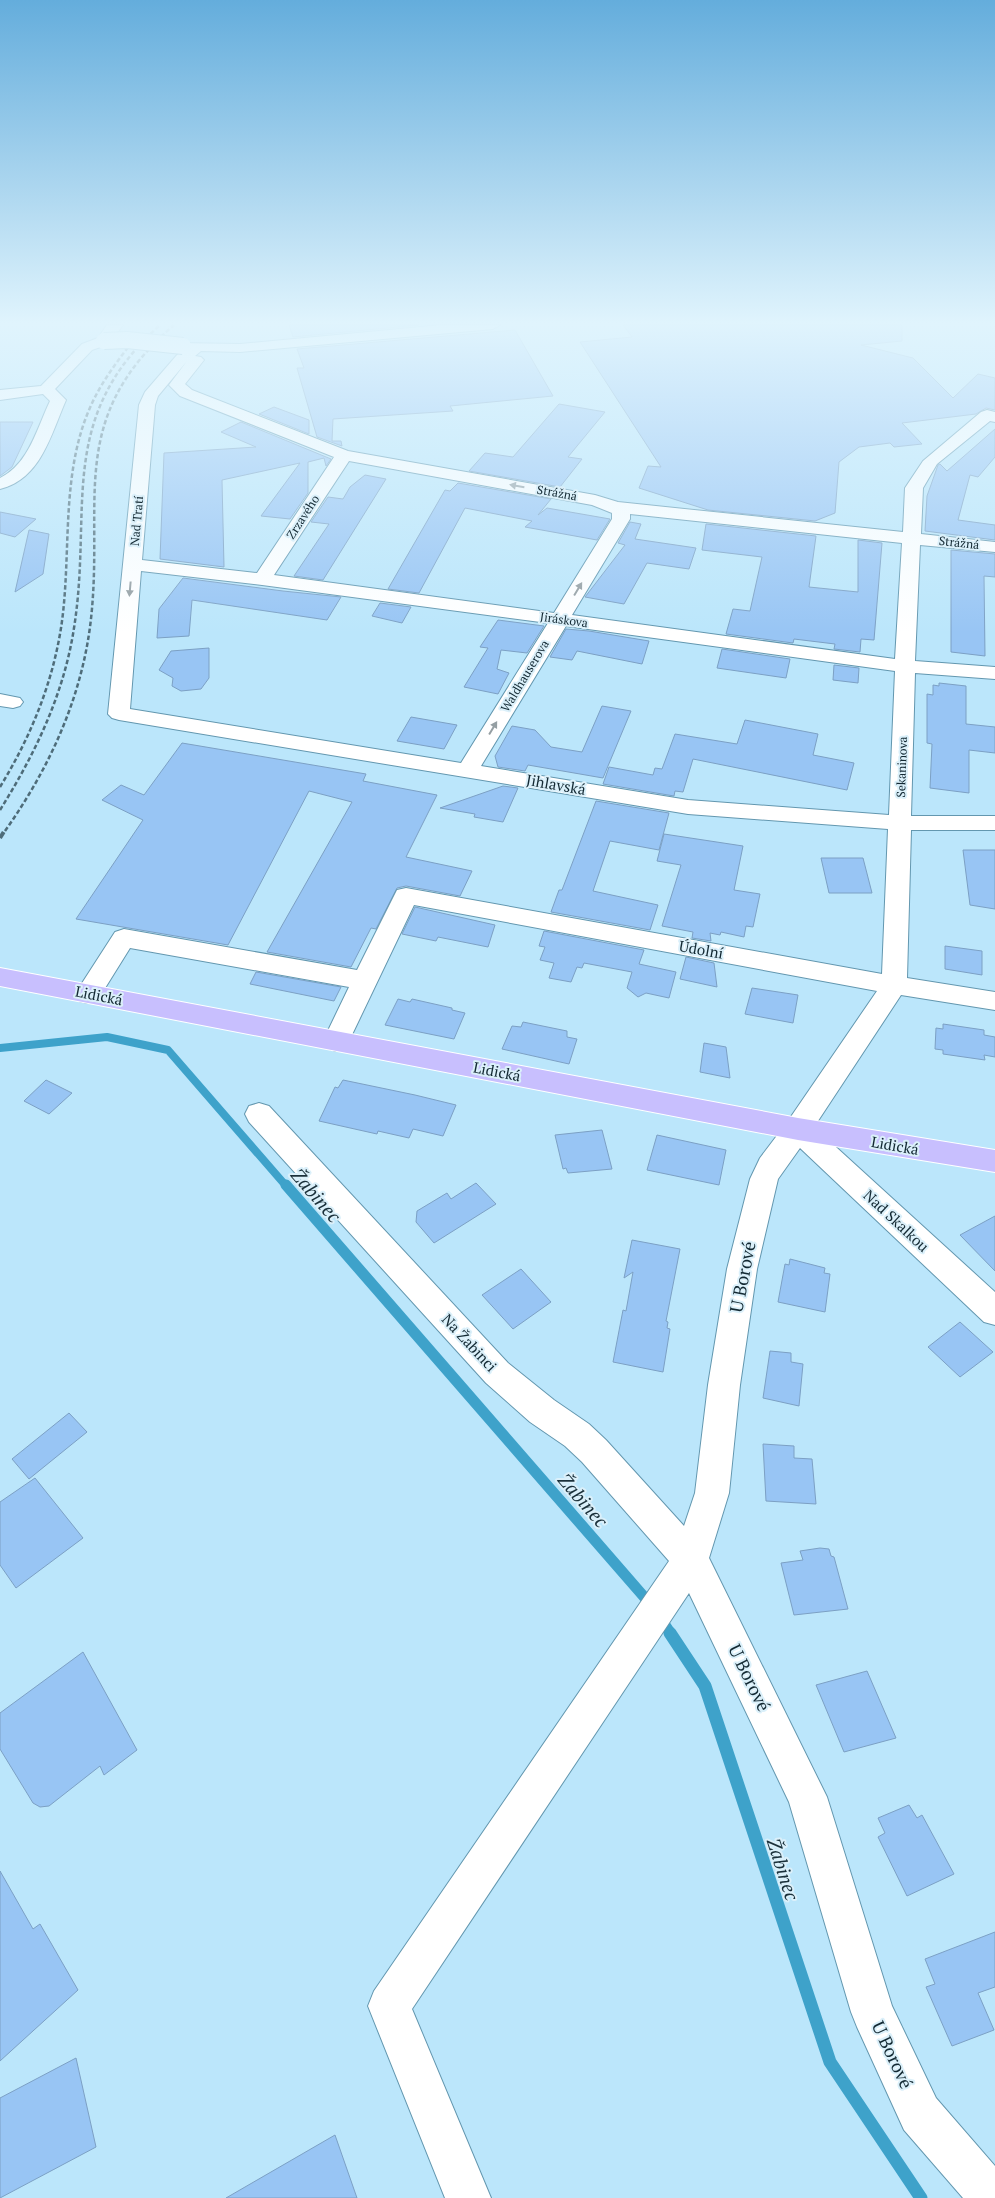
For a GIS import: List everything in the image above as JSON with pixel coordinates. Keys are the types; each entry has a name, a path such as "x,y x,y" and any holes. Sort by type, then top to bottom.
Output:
{"main road":[{"name":"Lidická","path":"0,977 798,1128 995,1161"}],"street":[{"path":"0,484 23,471 32,460 46,428"},
{"name":"Nad Tratí","path":"119,714 145,428"},
{"name":"Strážná","path":"275,428 344,455 595,500 616,506 995,547"},
{"name":"Sekaninova","path":"894,985 905,666 914,488 932,460 972,428"},
{"name":"Zrzavého","path":"262,579 344,455"},
{"name":"Waldhauserova","path":"468,770 621,519 621,512 616,506"},
{"name":"Jiráskova","path":"132,565 262,579 905,666 995,673"},
{"name":"Jihlavská","path":"119,714 688,807 900,823 995,823"},
{"name":"Údolní","path":"366,981 406,896 894,985 995,1001"},
{"path":"88,994 124,938 366,981 336,1042"},
{"path":"798,1128 894,985"},
{"name":"Na Žabinci","path":"259,1114 497,1373 542,1411 577,1435 594,1451 691,1559"},
{"name":"Nad Skalkou","path":"798,1128 995,1312"},
{"name":"U Borové","path":"798,1128 770,1166 764,1179 742,1269 724,1385 712,1493 691,1559 807,1797 872,2012 920,2114 993,2198"},
{"path":"468,2198 389,2006 691,1559"}],"building":[{"path":"0,428 30,428 12,467 0,476"},
{"path":"230,428 255,428 331,459 326,466 324,458 308,462 308,493 290,519 261,516 300,463 222,480 224,567 160,559 164,453 256,447 221,432"},
{"path":"293,428 309,428 309,434"},
{"path":"314,428 333,428 332,441 341,441 342,446 317,437"},
{"path":"539,428 592,428 568,457 582,459 560,487 469,471 485,453 513,457"},
{"path":"635,428 906,428 922,444 894,447 890,443 859,447 839,462 835,513 815,521 708,510 639,488 648,466 661,467"},
{"path":"995,429 995,457 978,477 970,475 958,520 995,525 995,540 925,531 927,496 938,465 940,464 947,471"},
{"path":"365,475 386,479 323,580 294,576 329,524 311,522 328,497 343,499 350,487"},
{"path":"458,483 551,499 538,515 547,508 610,519 597,540 525,527 532,521 465,508 419,593 388,589 445,490 450,491"},
{"path":"0,512 36,519 15,537 0,533"},
{"path":"630,522 641,524 635,539 696,548 689,569 647,563 624,604 585,597 625,545 618,543"},
{"path":"706,524 816,536 809,587 858,592 858,540 882,543 874,640 861,639 860,652 834,649 835,644 794,639 793,643 726,634 733,609 750,611 762,557 702,550"},
{"path":"29,530 49,534 43,574 15,592"},
{"path":"951,550 995,554 995,577 984,576 985,656 951,652"},
{"path":"183,578 341,597 327,620 192,600 189,636 157,638 159,609"},
{"path":"380,603 411,607 402,623 372,616"},
{"path":"498,620 544,626 527,653 501,650 497,669 509,673 498,694 464,687 488,648 480,647"},
{"path":"566,629 649,641 642,664 577,651 572,660 550,657"},
{"path":"209,648 209,678 201,689 181,691 172,686 173,678 159,670 171,651"},
{"path":"722,649 790,659 786,678 717,668"},
{"path":"834,665 859,668 858,683 833,680"},
{"path":"939,683 966,686 966,724 995,727 995,753 969,750 969,793 930,788 932,744 927,743 927,694 933,695 933,685 939,686"},
{"path":"602,706 631,711 603,778 528,765 525,771 498,767 495,756 512,726 535,730 551,747 582,752"},
{"path":"411,717 457,725 444,749 397,741"},
{"path":"745,720 818,734 813,755 854,763 847,790 693,759 683,792 675,791 674,796 603,784 609,767 653,775 655,768 662,769 675,734 737,744"},
{"path":"182,743 366,774 363,781 437,795 406,857 472,871 460,896 406,886 397,888 376,929 371,928 351,967 267,952 352,802 309,791 228,945 76,919 143,820 102,800 121,785 144,795"},
{"path":"503,786 518,788 503,822 474,817 475,814 440,808"},
{"path":"596,801 669,813 659,850 610,841 593,891 658,905 650,930 551,912 559,890 562,890"},
{"path":"664,834 743,846 734,890 760,894 753,927 746,926 744,937 721,932 720,935 710,933 711,941 692,938 693,932 662,926 681,865 657,861"},
{"path":"963,850 995,850 995,909 970,905"},
{"path":"821,858 863,858 872,893 829,893"},
{"path":"415,907 495,925 488,947 438,937 436,941 402,934"},
{"path":"544,931 644,950 639,964 676,972 669,998 646,993 638,997 627,988 632,972 584,963 582,968 577,967 571,982 549,978 554,963 540,960 545,947 539,946"},
{"path":"945,946 982,951 982,975 945,969"},
{"path":"686,957 714,963 717,987 680,979"},
{"path":"256,972 341,987 334,1001 250,984"},
{"path":"752,988 798,995 793,1023 745,1014"},
{"path":"398,999 410,1002 412,999 452,1008 452,1010 465,1013 454,1039 385,1025"},
{"path":"523,1022 567,1031 567,1037 577,1039 569,1064 502,1049 512,1026 521,1027"},
{"path":"943,1024 984,1030 984,1035 995,1037 995,1057 984,1055 985,1060 943,1054 943,1050 935,1049 936,1028 943,1029"},
{"path":"704,1043 726,1047 730,1078 700,1072"},
{"path":"46,1080 72,1093 49,1114 24,1101"},
{"path":"343,1080 456,1105 443,1136 413,1129 409,1138 378,1131 377,1134 319,1121 335,1087 338,1088"},
{"path":"602,1130 612,1169 568,1173 566,1168 563,1169 555,1135"},
{"path":"657,1135 726,1150 719,1185 647,1170"},
{"path":"476,1183 496,1204 434,1243 416,1222 417,1211 447,1193 451,1199"},
{"path":"995,1216 995,1271 960,1235"},
{"path":"632,1240 680,1249 666,1321 668,1322 667,1328 670,1329 663,1372 613,1362 623,1310 626,1311 633,1272 624,1278"},
{"path":"790,1259 825,1268 824,1273 830,1274 825,1312 778,1302 785,1264 789,1265"},
{"path":"521,1269 551,1302 513,1329 482,1295"},
{"path":"960,1322 993,1352 960,1377 928,1347"},
{"path":"770,1351 791,1353 791,1362 803,1364 799,1406 763,1398"},
{"path":"69,1413 87,1432 29,1479 12,1459"},
{"path":"763,1444 794,1446 794,1458 812,1459 816,1504 766,1501"},
{"path":"35,1478 83,1538 16,1588 0,1565 0,1502"},
{"path":"820,1548 829,1549 831,1556 834,1557 848,1609 794,1615 781,1563 803,1560 800,1551"},
{"path":"83,1652 137,1750 104,1775 100,1766 49,1806 40,1807 33,1803 0,1749 0,1713"},
{"path":"867,1671 896,1738 844,1752 816,1685"},
{"path":"909,1805 917,1818 922,1815 954,1874 907,1896 878,1837 885,1833 878,1818"},
{"path":"0,1871 33,1929 40,1924 78,1990 0,2061"},
{"path":"995,1932 995,1987 978,1993 994,2030 952,2046 926,1987 935,1984 925,1959"},
{"path":"76,2058 96,2147 0,2198 0,2098"},
{"path":"335,2135 357,2198 226,2198"}],"waterway":[{"name":"Žabinec","path":"0,1048 107,1037 168,1050 287,1187"},
{"name":"Žabinec","path":"286,1185 652,1606"},
{"name":"Žabinec","path":"661,1619 671,1634"},
{"name":"Žabinec","path":"670,1633 705,1686 830,2062 921,2198"}],"railway":[{"path":"0,787 30,730 46,690 57,649 64,601 70,490 74,463 83,428"},
{"path":"0,810 25,767 46,723 63,676 69,652 79,584 85,467 93,428"},
{"path":"5,831 21,808 48,759 60,734 79,682 90,627 94,582 96,466 104,428"},
{"path":"0,838 5,830"}]}
